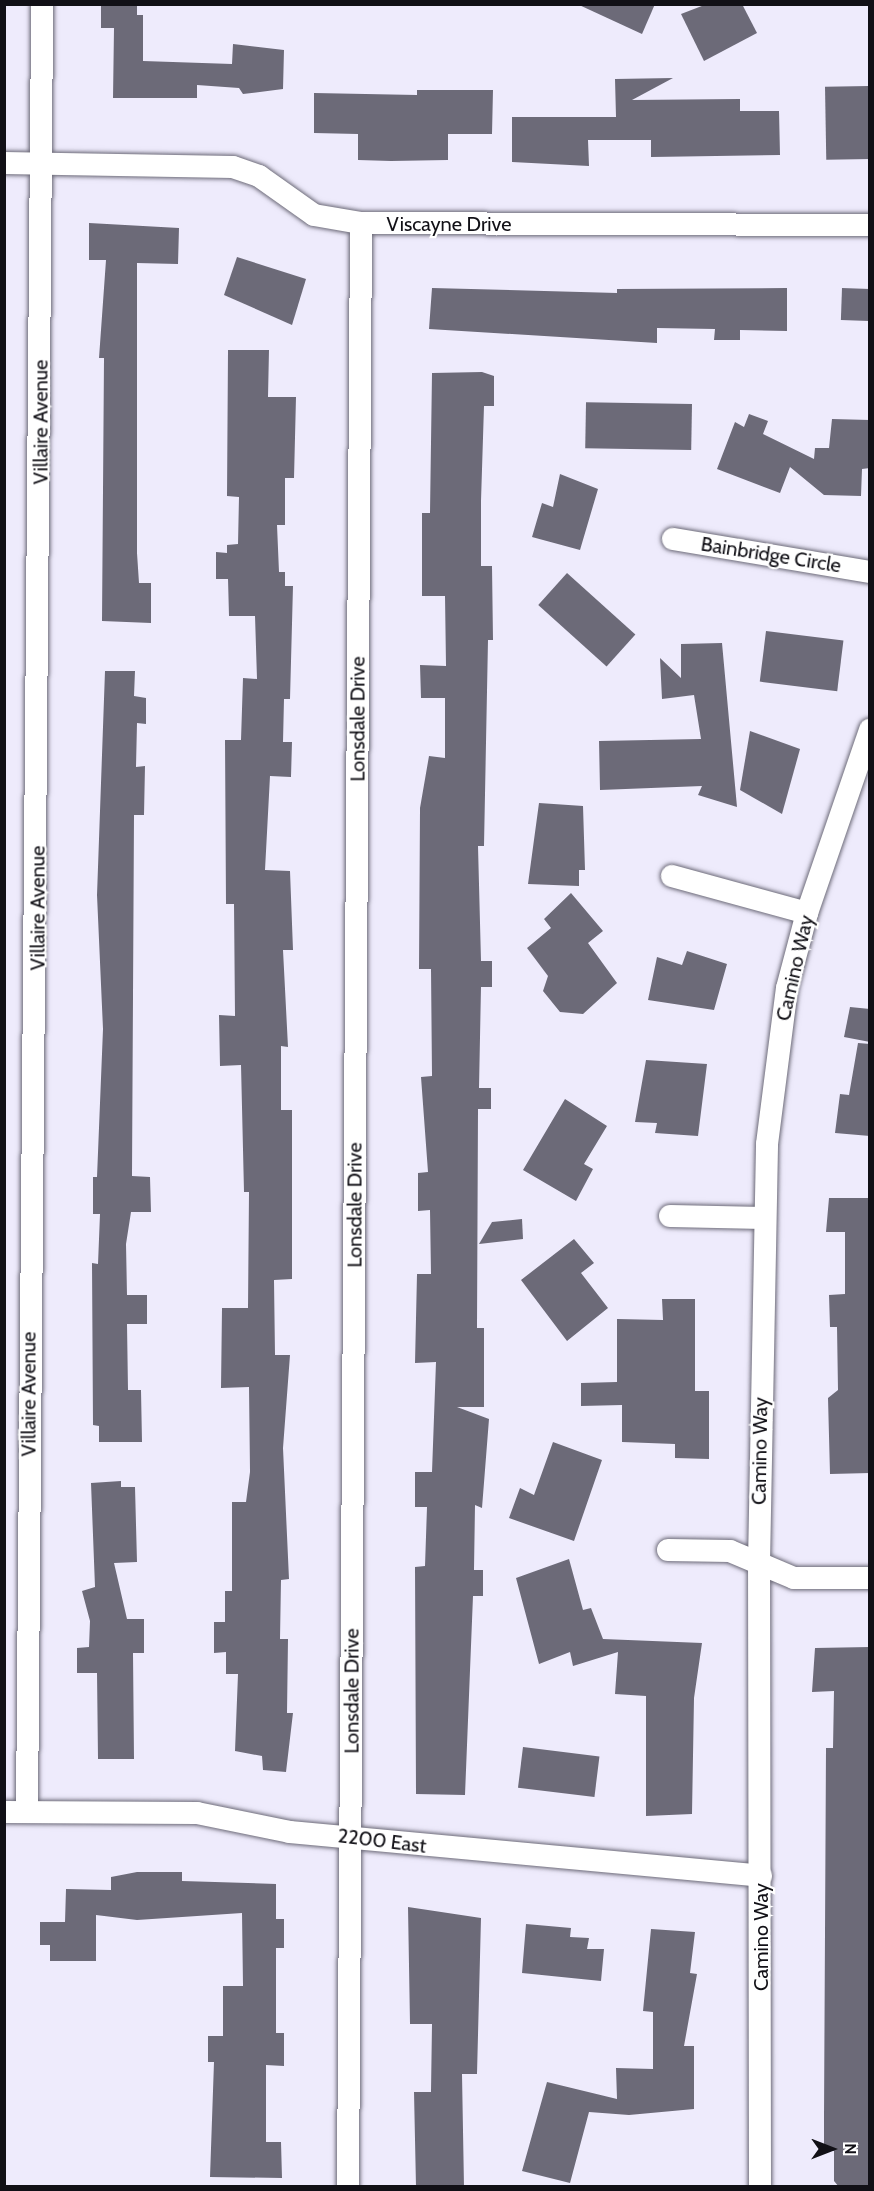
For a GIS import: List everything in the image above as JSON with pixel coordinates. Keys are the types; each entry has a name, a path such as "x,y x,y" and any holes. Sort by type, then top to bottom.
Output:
{"street":[{"name":"Villaire Avenue","path":"16,1812 43,164 42,4"},
{"name":"Viscayne Drive","path":"4,163 233,166 259,176 314,215 361,223 870,225"},
{"name":"Lonsdale Drive","path":"348,2187 361,223"},
{"name":"Bainbridge Circle","path":"674,539 870,572"},
{"name":"Camino Way","path":"760,2187 759,1563 764,1218 777,1061 807,913 870,730"},
{"path":"672,876 807,913"},
{"path":"669,1216 764,1218"},
{"path":"668,1550 730,1551 794,1578 870,1578"},
{"name":"2200 East","path":"16,1812 197,1813 290,1832 351,1835 761,1876"}],"building":[{"path":"101,4 137,4 137,15 143,15 143,61 232,64 233,44 284,50 283,89 243,94 239,88 197,85 197,98 113,98 114,28 101,28"},
{"path":"577,4 655,4 642,34"},
{"path":"707,4 742,4 757,33 704,61 681,14"},
{"path":"673,78 632,100 740,99 740,111 779,111 780,155 651,157 651,140 588,140 589,166 512,162 512,117 616,117 615,79"},
{"path":"869,86 870,159 826,160 825,87"},
{"path":"417,90 493,90 492,134 448,134 448,160 391,161 358,160 358,134 314,133 314,93 417,95"},
{"path":"89,223 179,228 178,264 137,263 137,553 139,583 151,583 151,623 102,621 104,358 99,358 106,260 89,260"},
{"path":"237,257 306,279 292,325 224,295"},
{"path":"432,288 617,293 617,289 787,288 787,331 740,330 740,340 714,340 715,329 657,328 657,343 429,329"},
{"path":"842,288 870,289 869,321 841,320"},
{"path":"228,350 269,350 268,397 296,397 294,478 285,478 285,525 277,525 279,572 285,572 285,586 293,586 290,699 284,699 283,742 292,742 291,777 270,776 265,870 290,871 293,950 283,950 288,1047 281,1046 281,1110 292,1110 292,1279 274,1280 275,1355 290,1355 283,1448 289,1579 281,1580 280,1639 288,1639 287,1713 293,1713 286,1772 263,1770 262,1756 235,1751 238,1674 226,1674 226,1652 214,1653 214,1622 225,1622 225,1591 232,1591 232,1502 246,1502 250,1472 249,1387 221,1388 222,1308 248,1308 249,1192 244,1192 241,1065 220,1066 219,1015 235,1016 234,904 226,904 225,740 241,740 243,678 257,679 255,616 229,616 228,579 216,579 216,552 227,553 227,545 238,544 239,497 227,496"},
{"path":"482,372 494,376 494,406 484,406 481,501 481,566 492,566 493,640 488,640 484,846 478,846 481,961 492,961 492,987 481,987 479,1088 491,1088 491,1109 478,1109 477,1328 484,1328 484,1407 457,1407 489,1419 482,1508 475,1505 474,1570 483,1570 483,1596 473,1596 465,1795 416,1794 415,1567 425,1566 427,1507 415,1507 415,1472 432,1472 436,1362 415,1363 417,1274 431,1274 430,1210 418,1211 418,1173 428,1172 421,1077 432,1076 431,969 419,969 420,808 429,756 445,758 445,698 421,698 420,665 446,666 445,596 422,596 422,513 430,513 432,373"},
{"path":"586,402 692,404 691,450 585,448"},
{"path":"749,414 768,421 763,434 814,459 815,448 829,448 832,419 870,420 870,468 862,469 861,496 824,495 790,467 780,493 717,469 735,422 744,427"},
{"path":"560,474 598,489 580,550 532,537 542,503 553,507"},
{"path":"567,573 635,635 607,667 538,605"},
{"path":"766,631 843,641 837,691 760,682"},
{"path":"722,643 737,807 698,795 702,786 600,790 599,741 701,739 694,695 662,699 660,658 681,678 681,644"},
{"path":"105,671 135,671 134,696 146,698 146,724 137,723 136,767 145,766 144,815 134,815 132,1176 150,1177 151,1212 131,1212 126,1244 127,1295 147,1295 147,1324 127,1324 128,1390 141,1390 142,1442 99,1442 99,1426 93,1425 92,1263 98,1264 100,1214 93,1214 93,1177 97,1177 103,1029 97,895"},
{"path":"750,731 800,749 782,814 740,790"},
{"path":"539,803 583,806 585,870 579,870 579,886 528,884"},
{"path":"571,893 603,931 588,943 617,983 583,1014 560,1012 543,991 548,976 527,948 551,928 544,919"},
{"path":"687,951 727,964 714,1010 648,1000 657,957 682,965"},
{"path":"850,1007 870,1009 870,1042 844,1037"},
{"path":"858,1043 870,1044 870,1136 835,1133 840,1094 849,1095"},
{"path":"646,1060 707,1064 698,1136 655,1133 657,1123 635,1122"},
{"path":"565,1099 607,1126 584,1164 593,1169 576,1201 523,1170"},
{"path":"829,1198 870,1198 870,1473 830,1474 828,1398 838,1390 837,1327 830,1327 829,1295 845,1294 845,1232 826,1232"},
{"path":"522,1219 523,1239 479,1244 492,1222"},
{"path":"574,1239 594,1263 581,1273 608,1308 567,1341 521,1280"},
{"path":"662,1299 695,1299 695,1391 709,1391 709,1459 675,1458 675,1444 622,1442 622,1405 581,1406 581,1383 617,1382 617,1319 663,1320"},
{"path":"553,1442 602,1460 574,1541 509,1518 520,1488 534,1495"},
{"path":"121,1481 121,1487 135,1487 137,1562 114,1563 127,1619 144,1619 144,1653 133,1653 134,1759 98,1759 97,1673 77,1673 77,1648 89,1647 90,1621 82,1591 95,1587 91,1483"},
{"path":"569,1559 583,1610 591,1608 603,1639 702,1643 694,1698 692,1814 646,1816 646,1696 615,1694 618,1652 573,1666 570,1652 539,1664 516,1578"},
{"path":"870,1647 870,2187 839,2187 834,2181 834,2151 824,2151 826,1748 833,1748 834,1691 812,1692 815,1648"},
{"path":"523,1747 599,1756 594,1797 518,1788"},
{"path":"137,1872 182,1872 182,1881 276,1884 276,1919 284,1919 284,1948 276,1948 276,2033 284,2033 284,2066 266,2065 266,2142 281,2142 282,2178 210,2177 214,2062 208,2062 208,2036 223,2036 223,1986 243,1986 242,1913 137,1920 96,1915 96,1961 50,1961 50,1945 40,1945 40,1922 65,1922 66,1889 111,1890 111,1877"},
{"path":"408,1907 481,1918 477,2074 462,2074 464,2187 416,2187 414,2092 431,2092 432,2024 410,2024"},
{"path":"526,1924 571,1928 570,1937 589,1938 587,1949 604,1949 601,1981 522,1973"},
{"path":"651,1929 695,1932 690,1973 697,1974 684,2046 694,2046 694,2109 629,2115 589,2112 570,2183 522,2171 547,2082 617,2099 616,2068 653,2069 653,2012 643,2011"}]}
